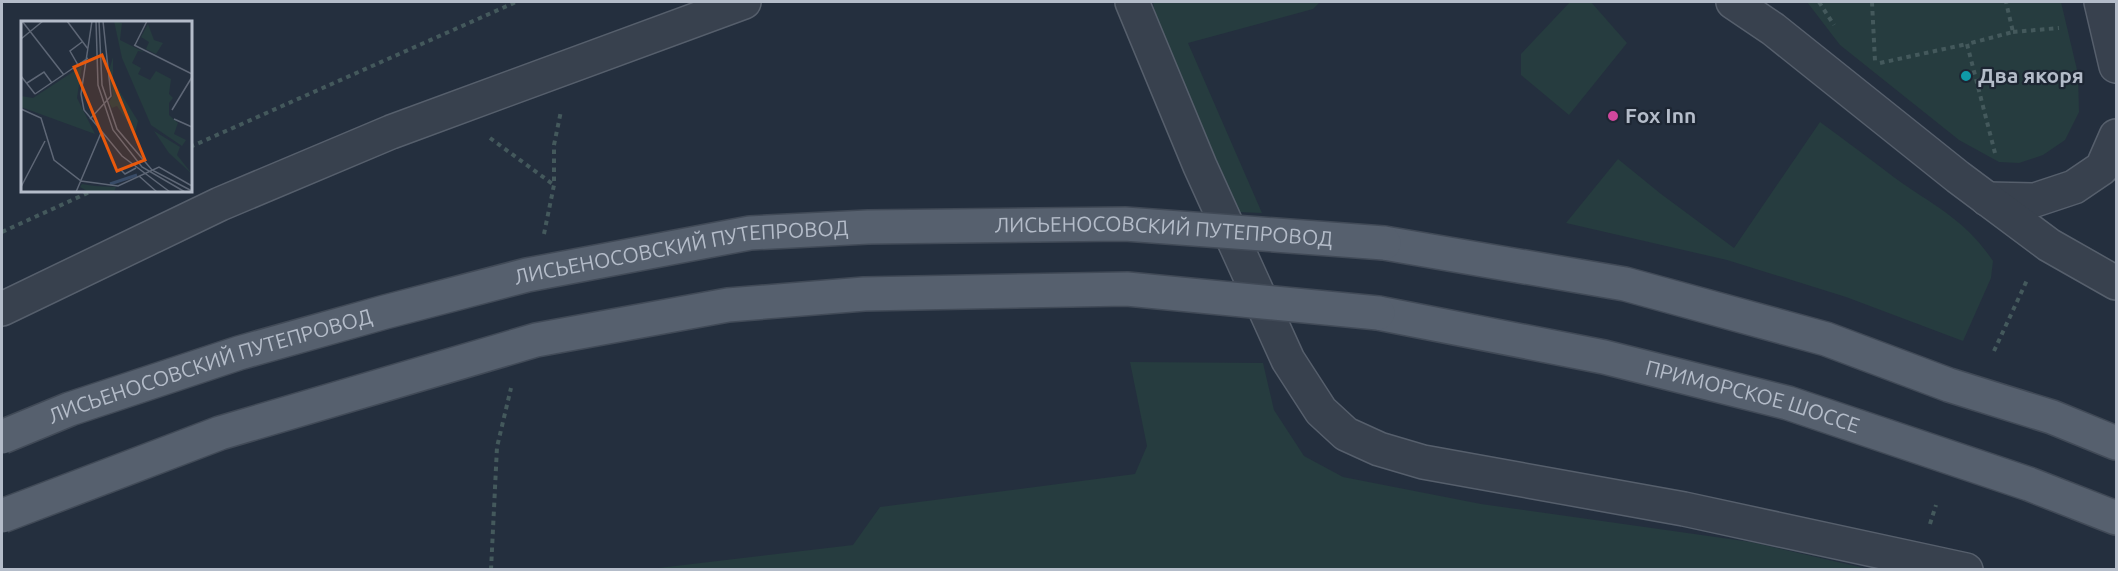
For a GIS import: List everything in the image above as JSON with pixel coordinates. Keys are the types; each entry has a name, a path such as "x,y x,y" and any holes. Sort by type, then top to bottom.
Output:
{"main road":[{"name":"ЛИСЬЕНОСОВСКИЙ ПУТЕПРОВОД","path":"2,437 70,409 239,352 527,275 750,233 868,226 1125,224 1384,243 1636,287 1826,339 1949,385 2052,417 2116,443"},
{"name":"ПРИМОРСКОЕ ШОССЕ","path":"2,516 220,433 536,340 728,305 864,294 1127,289 1378,313 1604,357 1788,403 2029,484 2116,518"}],"street":[{"path":"2,309 220,204 391,132 744,2"},
{"path":"1132,2 1200,166 1288,360 1321,411 1346,434 1379,449 1423,462 1684,509 1951,566"},
{"path":"1733,2 1773,29 2049,245 2116,283"},
{"path":"2102,2 2116,66"},
{"path":"1987,198 2035,200 2074,187 2102,168 2116,136"}],"path":[{"path":"192,146 516,2"},
{"path":"1818,2 1835,27"},
{"path":"1872,2 1875,64 1967,45 2013,32 2059,28"},
{"path":"2006,2 2013,32"},
{"path":"1967,45 1995,153"},
{"path":"450,110 554,185"},
{"path":"2,232 90,192"},
{"path":"1994,351 2022,290 2049,245"}],"green space":[{"path":"1153,2 1320,2 1313,9 1188,43 1262,213 1237,212 1156,19"},
{"path":"1570,2 1591,2 1627,43 1569,115 1521,75 1521,54"},
{"path":"1807,2 2061,2 2078,74 2079,112 2065,140 2043,155 2019,163 1999,162 1959,140 1840,45"},
{"path":"1820,122 1960,224 1993,261 1991,278 1963,341 1846,297 1727,260 1566,223 1618,159 1734,248"},
{"path":"1130,362 1263,363 1274,410 1304,456 1343,477 1481,504 1751,542 1868,569 650,569 853,545 880,507 1135,474 1147,446"}],"place":[{"name":"Два якоря","path":"1966,76"},
{"name":"Fox Inn","path":"1613,116"}]}
